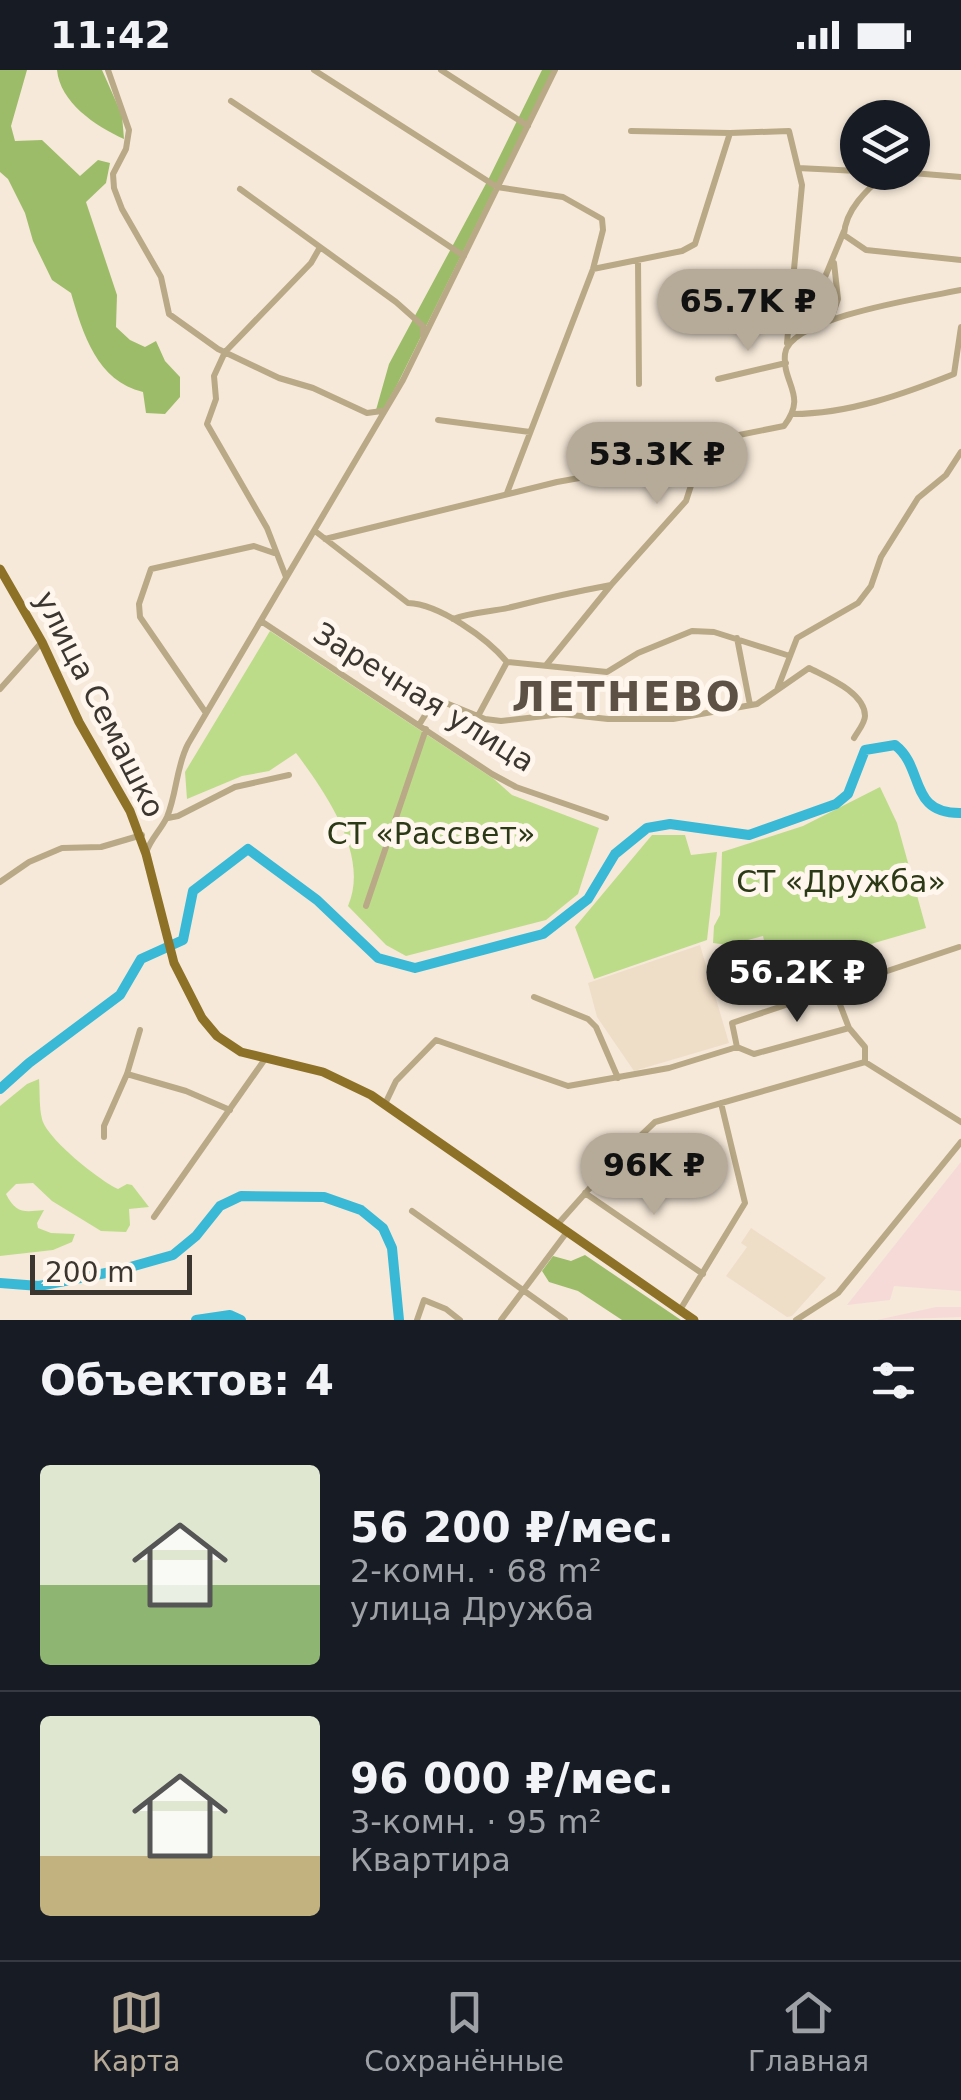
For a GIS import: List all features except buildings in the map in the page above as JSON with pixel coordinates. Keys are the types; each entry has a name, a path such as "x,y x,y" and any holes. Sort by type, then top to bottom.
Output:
{"main road":[{"name":"улица Семашко","path":"0,569 42,642 78,722 140,834 174,963 196,1010 217,1036 241,1052 340,1078 384,1104 694,1320"}],"street":[{"path":"108,70 129,130 126,149 112,178 122,210 162,277 167,310 191,332 225,352 367,412 382,411"},
{"path":"314,70 498,187 563,197 602,219 593,269 507,494"},
{"path":"440,70 528,126"},
{"path":"146,854 166,818 182,756 246,638 287,578 423,342 555,70"},
{"path":"231,101 464,256"},
{"path":"547,664 686,502 696,470 707,455 728,437 784,426 796,397 786,350 802,184 789,131 632,132"},
{"path":"593,269 682,251 695,244 730,133"},
{"path":"798,168 840,170"},
{"path":"930,174 961,176"},
{"path":"240,188 396,302 424,326 423,342"},
{"path":"868,190 844,224 844,235 866,250 961,260"},
{"path":"788,327 818,294 844,231"},
{"path":"287,578 267,528 208,430 216,399 214,376 225,352 311,263 319,248"},
{"path":"830,320 838,299 834,258"},
{"path":"638,260 639,384"},
{"path":"786,350 798,334 830,320 961,290"},
{"path":"792,414 826,412 902,394 954,374 961,327"},
{"path":"718,379 786,364"},
{"path":"438,420 530,432"},
{"path":"777,691 797,638 858,603 918,498 946,475 961,452"},
{"path":"325,539 507,494 707,455"},
{"path":"314,531 408,602 424,603 453,619 495,648 507,662 606,672 638,653 692,632 737,638 788,660"},
{"path":"206,713 140,617 139,604 152,569 254,546 275,554"},
{"path":"453,619 611,585"},
{"name":"Заречная улица","path":"261,621 516,787 606,818"},
{"path":"737,638 750,706"},
{"path":"0,688 42,642"},
{"path":"788,660 790,673 797,676"},
{"path":"478,716 507,662"},
{"path":"366,906 427,712 442,701 501,722 562,714 673,719 750,706 809,668 849,690 865,710 866,720 854,738"},
{"path":"166,818 178,816 235,787 288,775"},
{"path":"0,882 18,868 62,848 101,847 140,834 153,838"},
{"path":"737,1047 732,1023 959,947"},
{"path":"834,990 848,1028 866,1048 865,1062"},
{"path":"534,998 596,1026 618,1078"},
{"path":"384,1104 396,1081 436,1040 565,1085 669,1068 737,1047 754,1054 764,1052 848,1028"},
{"path":"104,1137 104,1126 128,1074 140,1030"},
{"path":"154,1217 265,1059"},
{"path":"558,1226 650,1126 682,1112 865,1062 961,1122"},
{"path":"128,1074 186,1090 230,1110"},
{"path":"679,1310 745,1203 721,1103"},
{"path":"796,1320 838,1293 961,1142"},
{"path":"585,1193 703,1274"},
{"path":"412,1211 566,1320"},
{"path":"500,1320 567,1232"},
{"path":"417,1320 424,1300 460,1320"}],"shaded area":[{"path":"700,945 729,1043 634,1071 597,1017 588,983"},
{"path":"961,1162 961,1291 894,1286 890,1300 847,1305"},
{"path":"751,1228 826,1278 792,1316 787,1317 726,1276 747,1247 741,1243"},
{"path":"936,1307 961,1307 961,1317 877,1320"}],"green space":[{"path":"0,70 27,70 11,126 15,141 42,140 80,176 98,160 110,163 106,183 86,202 117,295 116,327 145,347 156,341 165,361 180,377 180,397 165,414 146,413 143,392 114,378 103,367 87,339 71,293 52,280 33,241 25,213 8,179 0,172"},
{"path":"57,70 102,70 122,115 124,139 81,112 65,92"},
{"path":"542,70 553,70 397,385 382,411 376,410 389,364"},
{"name":"СТ «Рассвет»","path":"270,631 494,779 512,795 599,828 578,894 546,920 406,956 386,945 348,906 353,886 349,845 331,805 296,753 269,771 242,776 187,799 185,772"},
{"name":"СТ «Дружба»","path":"880,787 897,823 926,928 771,973 763,936 729,945 713,943 714,926 720,915 722,852 803,826"},
{"path":"652,835 685,835 691,855 717,852 707,940 594,979 575,927"},
{"path":"39,1079 42,1119 53,1137 109,1184 118,1189 132,1185 149,1207 129,1209 130,1225 126,1232 101,1231 52,1201 33,1183 16,1184 6,1194 13,1205 26,1211 44,1210 38,1228 75,1234 72,1242 53,1250 0,1256 0,1106"},
{"path":"585,1255 681,1320 622,1320 578,1291 549,1282 542,1271 553,1256 571,1261"}],"waterway":[{"path":"0,1089 120,995 141,959 183,940 193,891 248,849 317,900 378,958 415,968 543,934 588,899 615,854 647,828 670,824 749,835 836,804 848,794 865,750 895,745 911,765 925,798 944,811 961,813"},
{"path":"0,1283 39,1286 173,1255 196,1236 220,1206 241,1196 324,1197 361,1210 383,1228 392,1248 399,1320"},
{"path":"196,1320 230,1315 241,1320"}],"district":[{"name":"ЛЕТНЕВО","path":"627,697"}]}
